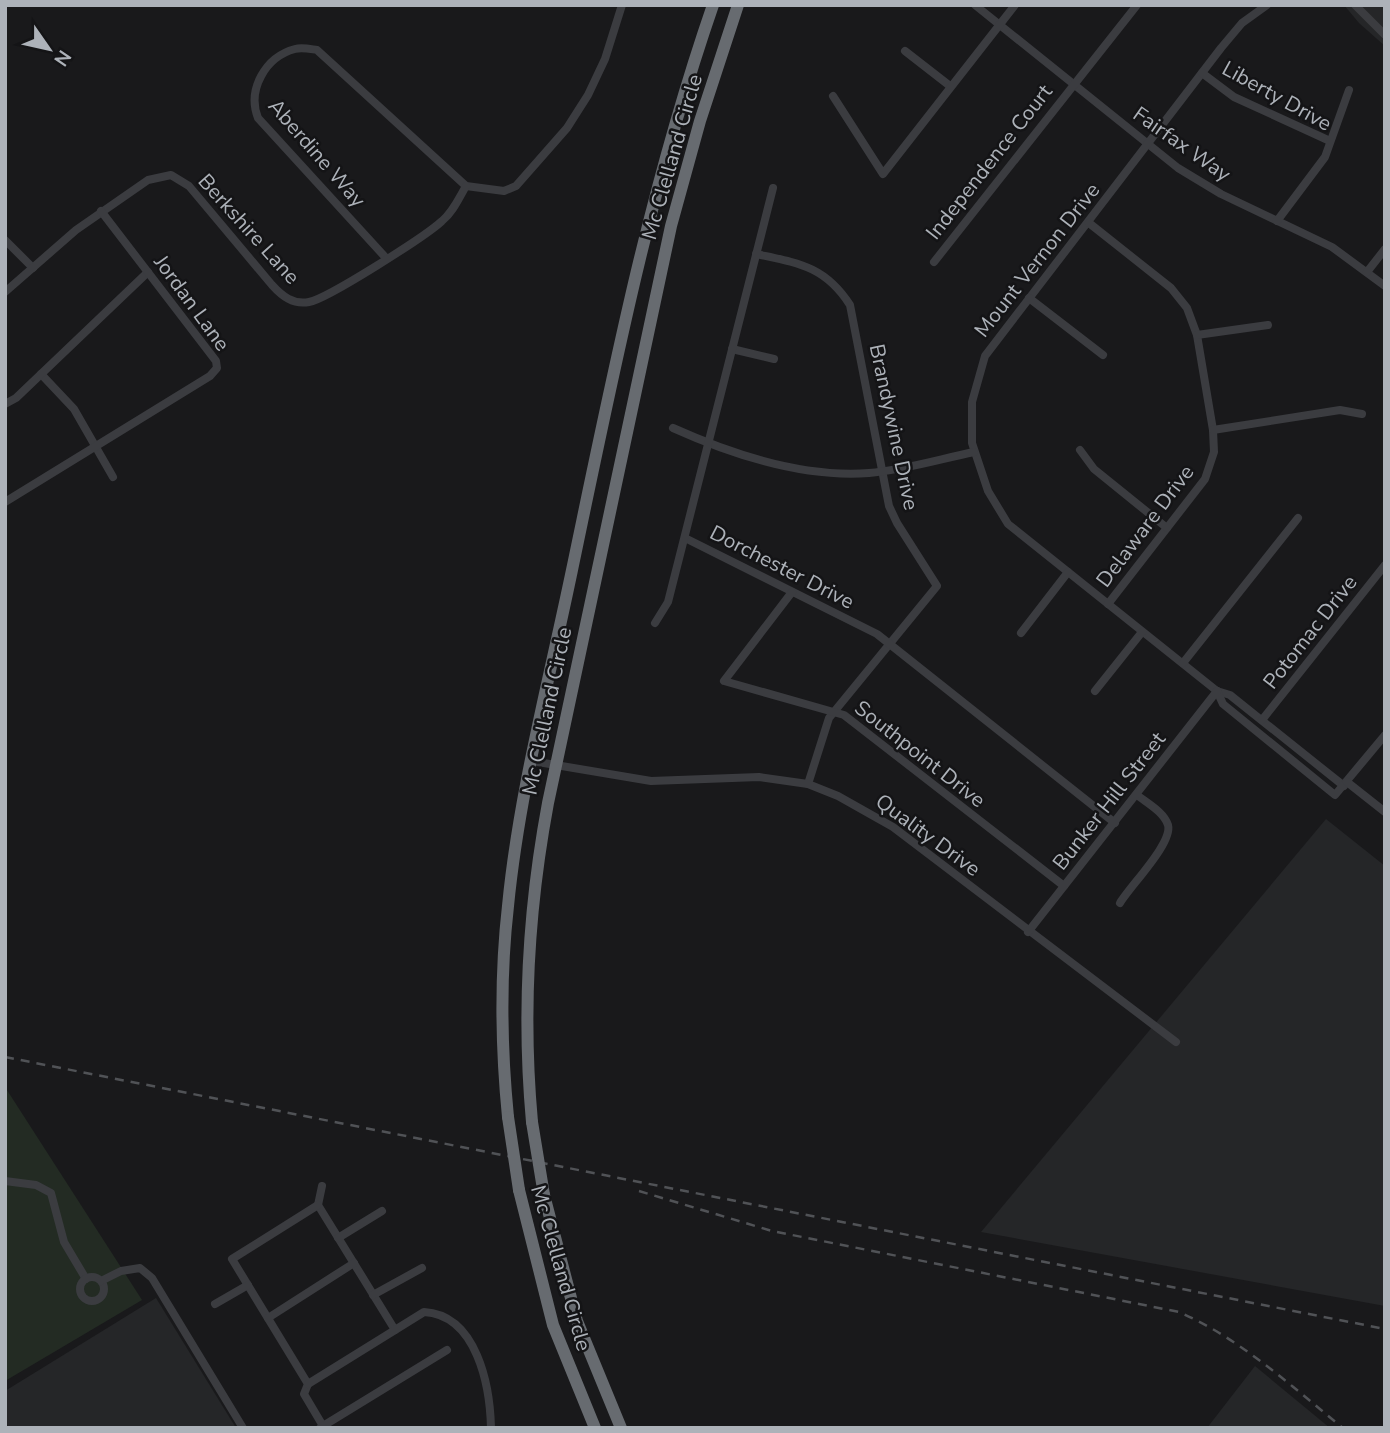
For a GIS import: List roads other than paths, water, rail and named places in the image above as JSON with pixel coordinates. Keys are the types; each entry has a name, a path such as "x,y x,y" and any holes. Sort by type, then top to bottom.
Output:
{"highway":[{"name":"Mc Clelland Circle","path":"595,1428 550,1315 519,1190 508,1117 503,1045 505,940 515,851 532,761 643,237 673,127 713,5"},
{"name":"Mc Clelland Circle","path":"621,1428 577,1321 544,1195 532,1122 525,1022 527,959 536,872 555,766 671,226 700,121 738,5"}],"street":[{"path":"466,186 491,192 516,186 567,128 605,59 622,5"},
{"name":"Fairfax Way","path":"975,5 1149,146 1221,194 1332,247 1385,286"},
{"path":"833,96 883,174 1015,5"},
{"name":"Independence Court","path":"934,262 1137,5"},
{"name":"Mount Vernon Drive","path":"1267,5 1242,23 985,356 975,384 971,426 974,452 988,491 1008,524 1217,691 1230,695 1385,812"},
{"path":"1355,5 1385,36"},
{"name":"Aberdine Way","path":"386,258 258,118 253,93 257,81 272,65 297,48 317,50 466,186"},
{"path":"905,51 950,86"},
{"name":"Liberty Drive","path":"1202,73 1234,97 1330,141 1325,157 1277,220"},
{"path":"1330,141 1349,90"},
{"name":"Berkshire Lane","path":"5,292 101,211 123,200 153,177 177,178 195,191 272,285 282,296 295,302 310,302 325,296 443,221 466,186"},
{"name":"Dorchester Drive","path":"773,188 685,538 877,634 1115,823"},
{"name":"Jordan Lane","path":"95,446 210,376 217,368 216,361 101,211"},
{"name":"Delaware Drive","path":"1089,223 1171,288 1187,308 1197,335 1213,430 1214,452 1205,479 1108,604"},
{"path":"5,240 33,268"},
{"path":"1367,272 1385,249"},
{"name":"Brandywine Drive","path":"756,254 818,271 836,284 850,305 889,506 937,586 888,643 825,726 808,784"},
{"path":"5,404 148,272"},
{"path":"1029,298 1103,355"},
{"path":"1197,335 1268,325"},
{"path":"732,349 774,359"},
{"path":"41,373 74,409 113,477"},
{"path":"1213,430 1340,410 1362,414"},
{"path":"673,428 708,444 825,474 883,471 974,452"},
{"path":"5,502 95,446"},
{"path":"1080,450 1094,469 1167,528"},
{"path":"1182,663 1298,518"},
{"path":"655,623 668,602 685,538"},
{"name":"Potomac Drive","path":"1262,720 1385,565"},
{"path":"1021,633 1068,572"},
{"name":"Southpoint Drive","path":"792,592 724,681 844,715 1064,886"},
{"path":"1094,691 1142,632"},
{"name":"Mount Vernon Drive","path":"1217,691 1223,704 1335,795 1346,784"},
{"name":"Bunker Hill Street","path":"1028,932 1217,691"},
{"path":"1346,784 1385,735"},
{"name":"Quality Drive","path":"532,761 651,781 738,776 808,784 872,813 1176,1042"},
{"path":"1120,903 1161,849 1168,834 1168,824 1160,813 1137,795"},
{"path":"5,1181 36,1185 51,1193 64,1242 86,1279"},
{"path":"322,1186 318,1205 395,1330"},
{"path":"308,1384 232,1259 318,1205"},
{"path":"338,1238 382,1211"},
{"path":"268,1318 354,1263"},
{"path":"101,1282 121,1270 140,1268 152,1278 243,1428"},
{"path":"373,1295 422,1268"},
{"path":"94,1277 101,1282 102,1296 88,1300 80,1289 86,1279 94,1277"},
{"path":"215,1304 248,1285"},
{"path":"447,1350 321,1427 304,1394 308,1384 424,1312 437,1313 474,1345 490,1392 491,1428"}],"railway":[{"path":"5,1057 1385,1329"},
{"path":"639,1191 772,1231 1179,1312 1244,1349 1343,1428"}]}
